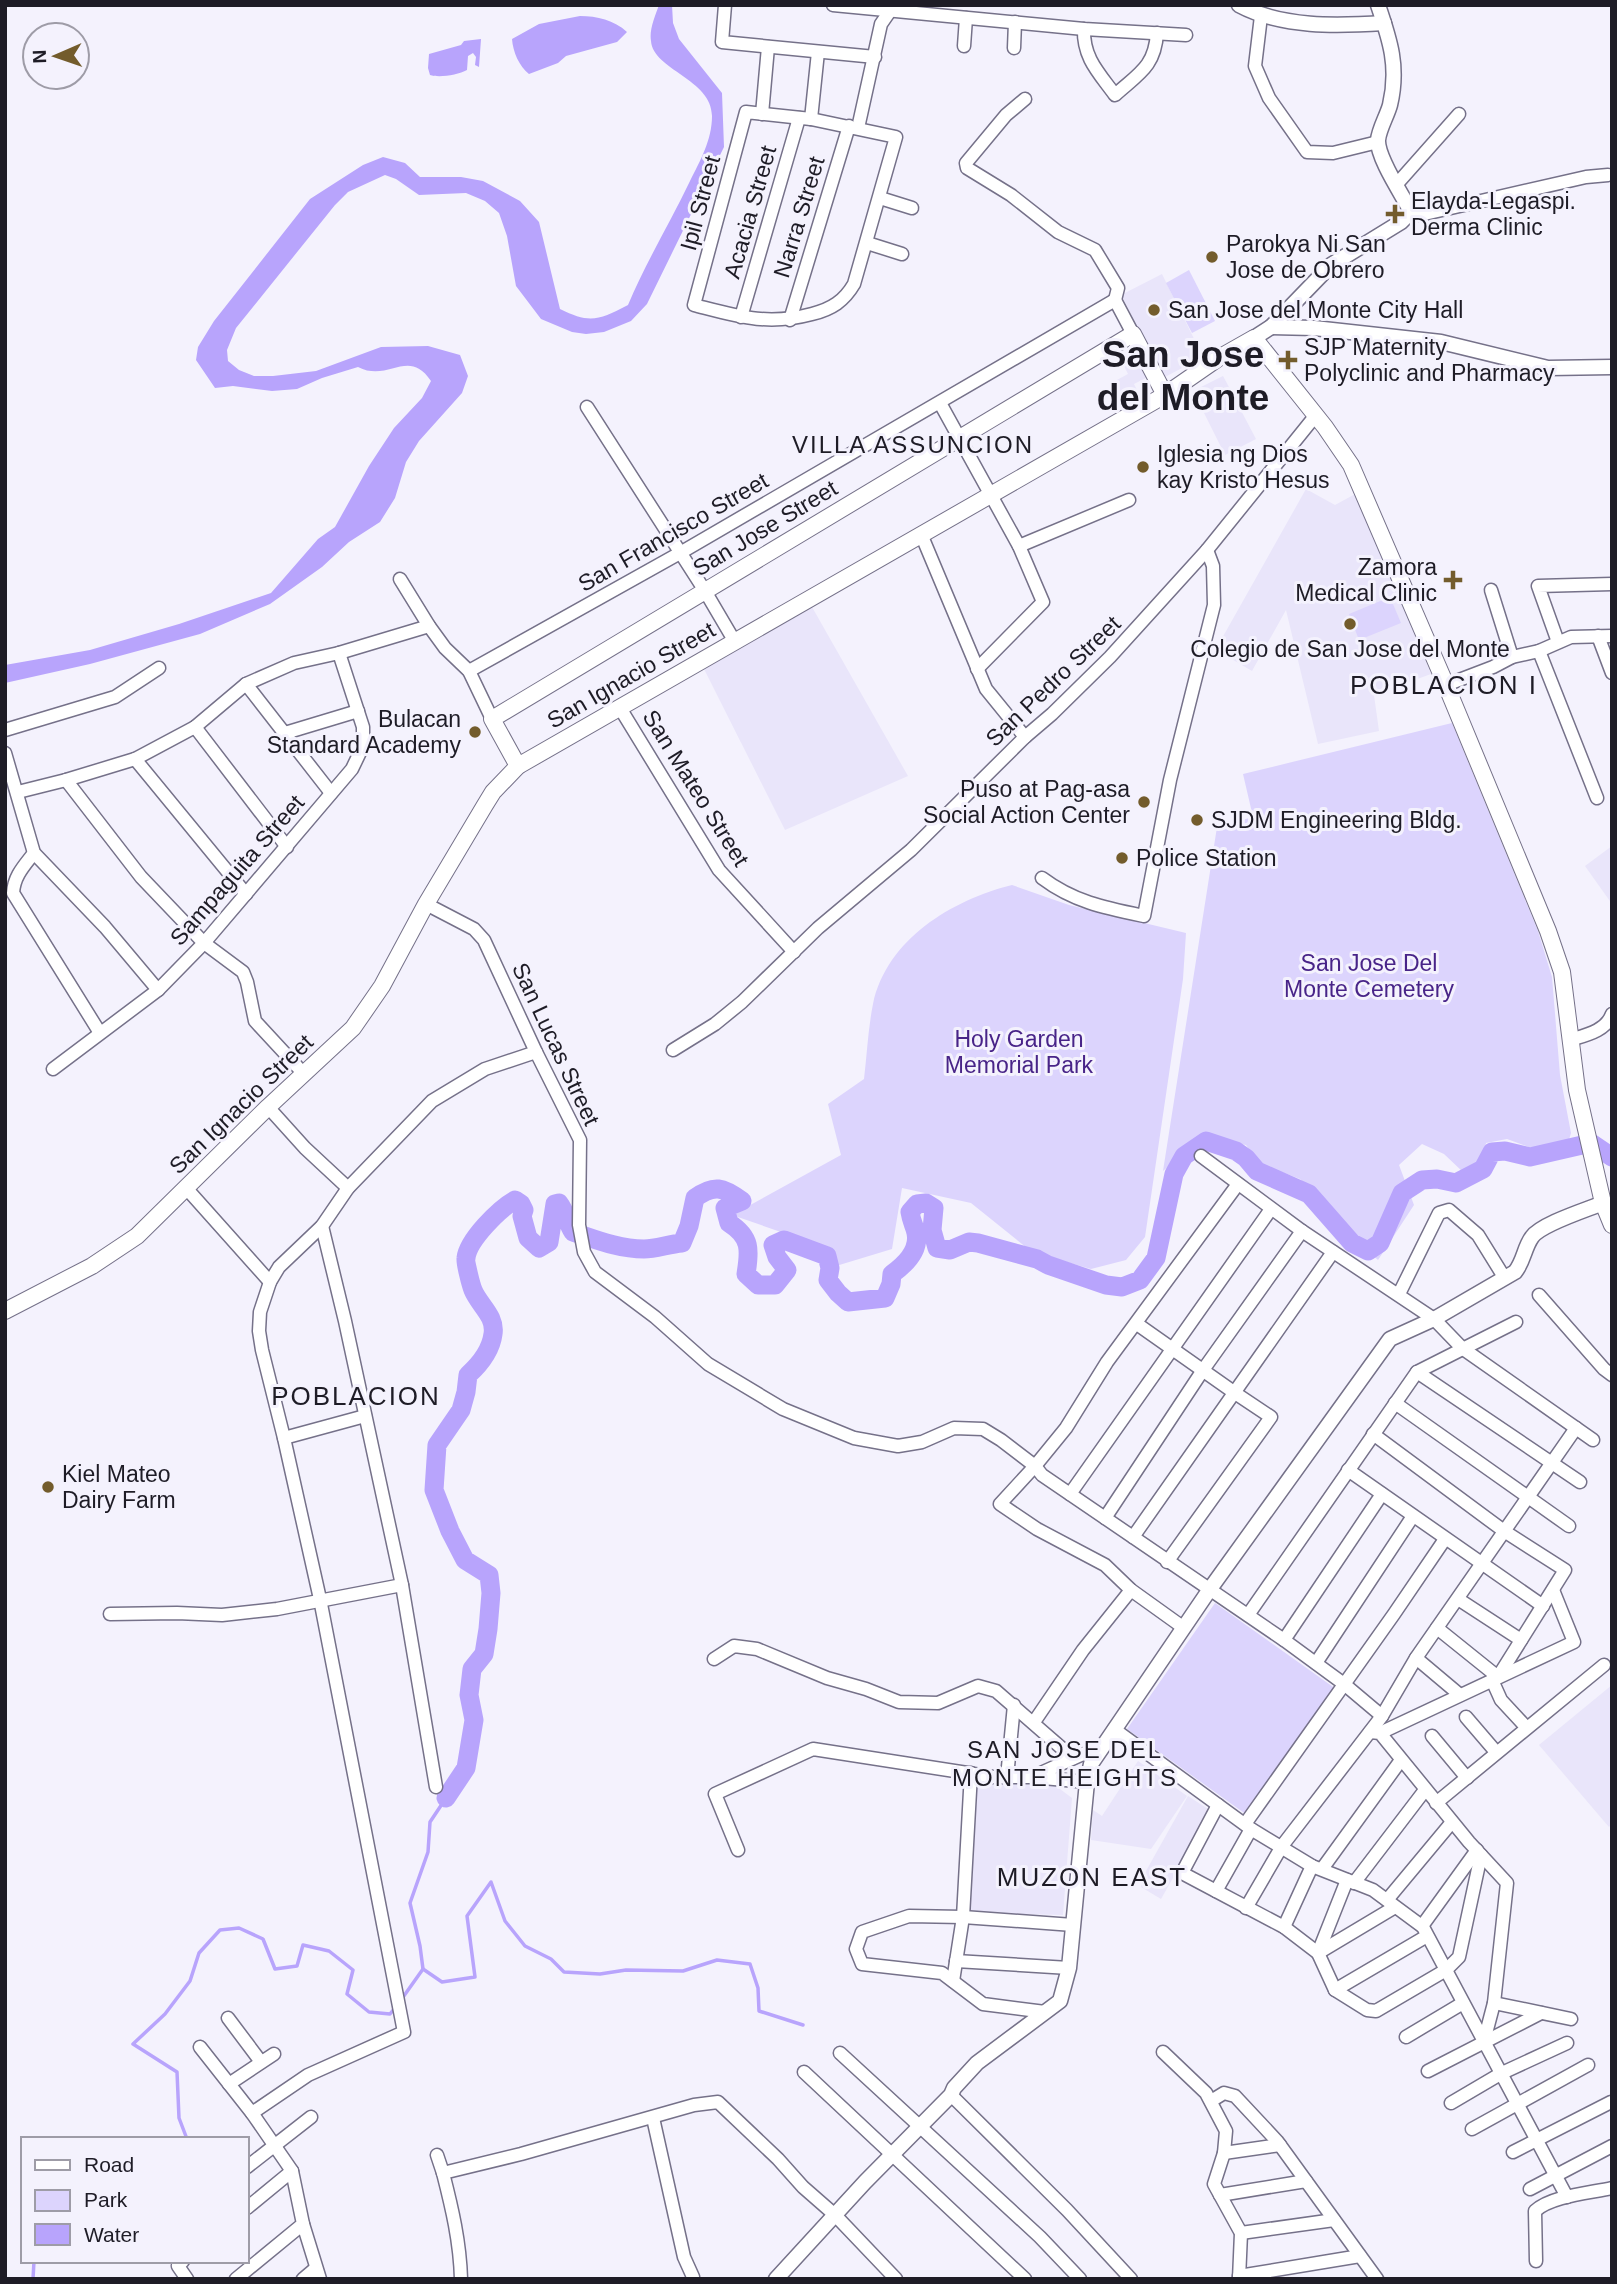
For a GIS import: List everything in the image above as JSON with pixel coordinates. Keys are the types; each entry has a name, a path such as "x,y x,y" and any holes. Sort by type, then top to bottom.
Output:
{"main road":[{"path":"1133,334 1165,395"},
{"name":"San Jose Street","path":"492,719 1133,334"},
{"path":"1254,338 1281,369 1351,465 1548,931 1562,972 1577,1090 1603,1203 1612,1225"},
{"name":"San Ignacio Street","path":"5,1311 92,1266 137,1236 353,1028 366,1011 493,792 518,766 1165,395 1217,359 1254,338"},
{"path":"492,719 518,766"}],"street":[{"path":"725,5 722,42 875,57"},
{"path":"833,5 890,8 1084,29 1186,35"},
{"path":"1239,5 1261,16 1327,24 1384,23"},
{"path":"1378,5 1392,48 1396,74 1390,105 1378,142 1384,161 1409,208 1408,215 1420,215 1573,180 1608,175"},
{"name":"Narra Street","path":"876,7 881,24"},
{"name":"Narra Street","path":"790,320 854,127 875,57 881,24 890,8"},
{"path":"1261,16 1255,66 1269,99 1307,152 1333,153 1378,142"},
{"path":"964,46 966,18"},
{"path":"1014,48 1015,22"},
{"path":"1084,29 1087,56 1115,95 1150,62 1155,54 1157,33"},
{"path":"741,317 790,320 819,312 842,301 855,284 897,137 854,127 762,114 768,47"},
{"name":"Acacia Street","path":"741,317 805,119 818,52"},
{"path":"1025,99 1006,115 966,163 967,168 1011,195 1058,232 1095,250 1118,288 1115,300 1133,334"},
{"name":"Ipil Street","path":"741,317 694,305 746,112 762,114"},
{"path":"1396,185 1459,114"},
{"path":"880,198 912,208"},
{"name":"San Ignacio Street","path":"1254,338 1271,327 1331,265 1408,215"},
{"path":"867,243 902,254"},
{"name":"San Francisco Street","path":"469,671 680,553 1115,300"},
{"path":"1271,327 1314,328 1441,342 1548,368 1612,367"},
{"path":"940,403 1019,546 1043,602 977,669"},
{"path":"587,407 735,642"},
{"name":"San Pedro Street","path":"673,1050 715,1024 733,1009 818,928 911,850 1110,657 1207,550 1316,415"},
{"path":"1019,546 1129,500"},
{"path":"921,534 986,689 1025,737"},
{"path":"1042,877 1076,899 1144,916 1170,780 1214,605 1213,566 1207,550"},
{"path":"400,579 445,648 469,671 492,719"},
{"path":"1558,642 1538,586 1612,584"},
{"path":"1491,590 1512,657"},
{"path":"18,792 135,759 195,727 246,684 294,663 339,653 429,626"},
{"path":"1446,685 1571,636 1605,636 1612,673"},
{"path":"1539,650 1597,798"},
{"name":"Sampaguita Street","path":"53,1069 158,990 204,943 287,847 360,756 364,737 339,653"},
{"path":"5,730 115,697 159,668"},
{"path":"246,684 331,793"},
{"name":"San Mateo Street","path":"620,708 719,870 794,952"},
{"path":"285,733 358,711"},
{"path":"195,727 287,847"},
{"path":"5,753 34,853 105,927 158,990"},
{"path":"135,759 190,830 246,894"},
{"path":"66,780 141,877 204,943 243,972 249,987 255,1021 304,1074"},
{"path":"34,853 20,870 13,893 100,1033"},
{"name":"San Lucas Street","path":"426,904 474,929 484,940 580,1140 579,1227 584,1252 595,1272 655,1317 708,1364 783,1409 854,1438 891,1445 922,1443 954,1428 983,1429 1035,1466 1042,1475 1316,1663 1382,1716"},
{"path":"1570,1040 1593,1033 1609,1022 1612,1014"},
{"path":"252,2113 308,2075 404,2032 320,1599 262,1350 260,1312 270,1282 279,1268 322,1226 348,1188 432,1101 485,1069 536,1052"},
{"path":"268,1107 305,1148 348,1188"},
{"path":"1201,1156 1302,1231 1434,1319 1462,1348 1593,1440"},
{"path":"1184,1628 1131,1590 1105,1565 1037,1529 1000,1504 1066,1428 1107,1362 1238,1184"},
{"path":"187,1189 270,1282"},
{"path":"776,2279 920,2124 951,2095 977,2063 1060,2001 1069,1968 1091,1764 1210,1589 1390,1339 1434,1319 1515,1272 1521,1264 1529,1241 1537,1231 1603,1203"},
{"path":"1070,1494 1271,1209"},
{"path":"1399,1294 1439,1213 1448,1210 1478,1235 1504,1278"},
{"path":"322,1226 402,1585 436,1787"},
{"path":"1105,1518 1203,1370 1302,1231"},
{"path":"1133,1536 1333,1252"},
{"path":"1539,1295 1604,1369 1612,1374"},
{"path":"1248,1615 1417,1371 1516,1322"},
{"path":"1137,1324 1235,1394 1271,1416 1167,1562"},
{"path":"1417,1371 1580,1482"},
{"path":"1395,1403 1569,1526"},
{"path":"284,1438 365,1416"},
{"path":"1246,1908 1282,1846 1375,1732 1416,1658 1576,1429"},
{"path":"1373,1434 1504,1531 1565,1570 1495,1679"},
{"path":"1348,1470 1543,1606"},
{"path":"1284,1640 1382,1494"},
{"path":"1316,1663 1413,1516"},
{"path":"1216,1891 1248,1826 1445,1539"},
{"path":"110,1614 222,1615 277,1609 402,1585"},
{"path":"1034,1722 1083,1650 1131,1590"},
{"path":"1375,1732 1574,1642 1553,1590"},
{"path":"1458,1599 1521,1640"},
{"path":"1437,1628 1495,1679 1501,1700 1527,1727"},
{"path":"713,1659 734,1646 757,1649 827,1678 900,1702 938,1703 978,1686 996,1691 1073,1758"},
{"path":"1416,1658 1460,1695"},
{"path":"1436,1803 1604,1665"},
{"path":"1007,1777 1014,1705"},
{"path":"1466,1717 1496,1752"},
{"path":"1114,1729 1248,1826 1317,1868 1373,1890 1425,1931 1567,2197"},
{"path":"1375,1732 1507,1883 1494,2003 1484,2041"},
{"path":"1432,1736 1468,1778"},
{"path":"1032,1777 1103,1745"},
{"path":"738,1850 715,1794 813,1749 971,1773 1087,1782"},
{"path":"1284,1927 1317,1868 1401,1760"},
{"path":"953,1981 963,1917 971,1773"},
{"path":"1318,1953 1351,1881 1426,1790"},
{"path":"1218,1805 1182,1873 1284,1927 1318,1953 1335,1990 1367,2010 1376,2011 1446,1970 1459,1957 1479,1853"},
{"path":"1318,1953 1391,1904 1452,1822"},
{"path":"1335,1990 1425,1931 1479,1853"},
{"path":"1045,2012 983,2004 942,1973 862,1964 856,1949 862,1932 909,1916 1073,1925"},
{"path":"956,1961 1069,1968"},
{"path":"1406,2037 1463,2003"},
{"path":"1494,2003 1571,2019"},
{"path":"1428,2071 1541,2013"},
{"path":"228,2018 261,2062"},
{"path":"1451,2103 1502,2074 1567,2043"},
{"path":"200,2047 252,2113 292,2171 303,2224 318,2274 303,2279"},
{"path":"1163,2052 1206,2093 1226,2131 1224,2153 1214,2185 1241,2234 1239,2278 1360,2256"},
{"path":"840,2053 920,2124 1040,2237 1080,2279"},
{"path":"229,2084 274,2054"},
{"path":"1472,2129 1588,2065"},
{"path":"804,2072 1025,2279"},
{"path":"1211,2101 1224,2093 1235,2096 1280,2145 1377,2279"},
{"path":"951,2095 1067,2210 1131,2279"},
{"path":"443,2173 694,2105 718,2102 835,2215 896,2279"},
{"path":"1513,2152 1611,2102"},
{"path":"248,2166 312,2117"},
{"path":"653,2118 691,2278"},
{"path":"1224,2153 1280,2145"},
{"path":"1530,2189 1612,2146"},
{"path":"437,2155 454,2214 461,2279"},
{"path":"248,2207 292,2171"},
{"path":"1220,2194 1306,2181"},
{"path":"1536,2261 1535,2211 1541,2205 1612,2188"},
{"path":"1241,2234 1334,2220"},
{"path":"236,2279 303,2224"},
{"path":"181,2263 178,2266 187,2279"}],"shaded area":[{"path":"1162,274 1203,357 1163,378 1121,295"},
{"path":"1133,348 1148,377 1134,384 1143,402 1129,409 1115,381 1128,374 1119,356"},
{"path":"1223,376 1236,400 1214,412 1236,401 1256,439 1225,455 1193,391"},
{"name":"Colegio de San Jose del Monte","path":"1306,489 1335,505 1357,493 1431,674 1374,695 1379,731 1318,744 1286,610 1252,671 1218,651 1221,640"},
{"path":"812,607 908,776 785,830 704,669"},
{"path":"1612,846 1612,904 1585,866"},
{"path":"1612,1685 1612,1824 1609,1827 1539,1745"},
{"path":"1138,1761 1187,1796 1151,1849 1091,1840 1093,1810 1102,1816"},
{"path":"975,1783 1056,1786 1072,1798 1063,1915 968,1913"},
{"path":"1188,1796 1211,1811 1161,1899 1141,1887 1146,1871"}],"green space":[{"path":"1189,270 1215,321 1192,333 1166,283"},
{"path":"1390,597 1401,623 1359,640 1349,614"},
{"name":"San Jose Del Monte Cemetery","path":"1452,723 1538,931 1552,977 1560,1075 1571,1133 1568,1143 1545,1153 1507,1139 1486,1143 1483,1161 1464,1173 1444,1154 1422,1144 1399,1165 1414,1205 1378,1260 1354,1239 1330,1204 1300,1179 1282,1172 1267,1174 1246,1145 1205,1134 1163,1171 1217,827 1253,817 1243,774"},
{"name":"Holy Garden Memorial Park","path":"1012,885 1069,905 1186,933 1183,979 1145,1237 1126,1260 1091,1269 1032,1252 971,1203 902,1188 892,1249 836,1266 827,1248 732,1215 841,1155 828,1104 864,1079 873,1004 892,960 907,942 945,912 989,892"},
{"path":"1215,1603 1336,1689 1247,1815 1127,1729"}],"water":[{"path":"659,5 672,5 673,23 679,39 722,93 724,147 647,304 631,321 604,332 586,334 572,332 541,319 516,286 507,236 499,213 485,201 466,193 419,195 396,179 385,175 348,192 236,328 227,350 228,361 239,370 254,376 273,376 316,371 381,347 428,346 460,355 468,376 462,393 419,441 406,462 395,498 380,522 349,542 322,567 270,604 200,634 90,664 5,683 5,665 90,650 271,593 318,539 335,527 394,428 422,398 431,381 423,371 406,366 379,371 358,367 297,389 272,391 233,386 215,388 196,360 198,347 214,321 310,199 363,165 383,157 405,163 420,177 461,177 483,181 520,201 539,222 560,309 579,317 594,318 628,305 701,158 708,142 712,116 703,93 661,60 654,51 651,32"},
{"path":"580,16 617,24 627,32 617,42 566,56 558,63 529,74 525,71 517,58 512,39 539,24"},
{"path":"481,39 479,67 475,65 476,57 473,53 468,56 467,70 448,76 430,75 429,54 461,45 464,41"}],"waterway":[{"path":"446,1798 466,1768 474,1720 469,1695 472,1669 484,1654 491,1593 489,1575 465,1560 434,1490 437,1445 461,1410 468,1375 484,1357 493,1334 490,1316 476,1295 468,1274 468,1251 485,1226 515,1200 524,1210 522,1216 528,1238 539,1248 549,1242 555,1204 559,1203 573,1232 617,1246 644,1249 682,1243 695,1198 713,1189 724,1190 742,1201 725,1208 729,1223 742,1234 747,1245 746,1274 758,1285 775,1285 787,1270 777,1257 773,1245 784,1240 827,1256 830,1268 828,1280 848,1302 885,1298 892,1274 907,1261 916,1243 917,1236 910,1212 917,1204 926,1203 934,1208 932,1230 937,1248 950,1250 969,1242 978,1243 1037,1259 1106,1285 1122,1287 1140,1280 1156,1258 1174,1174 1184,1156 1206,1141 1236,1151 1257,1171 1309,1194 1352,1243 1368,1251 1380,1243 1402,1193 1422,1180 1437,1179 1456,1183 1483,1169 1492,1152 1505,1151 1530,1157 1591,1143 1612,1157"},
{"path":"423,1969 410,1903 428,1852 430,1822 446,1798"},
{"path":"401,2000 423,1969 442,1982 475,1977 467,1916 491,1882 505,1921 525,1946 551,1959 564,1972 600,1974 626,1970 683,1971 717,1960 750,1964 758,1988 759,2011 803,2025"},
{"path":"186,2137 179,2118 177,2072 133,2044 165,2014 190,1981 199,1953 220,1930 239,1928 263,1939 275,1969 297,1966 303,1945 329,1951 353,1970 347,1994 369,2012 390,2014 394,2009"},
{"path":"33,2279 34,2263"}],"place":[{"name":"Elayda-Legaspi. Derma Clinic","path":"1395,214"},
{"name":"Parokya Ni San Jose de Obrero","path":"1212,257"},
{"name":"San Jose del Monte City Hall","path":"1154,310"},
{"name":"SJP Maternity Polyclinic and Pharmacy","path":"1288,360"},
{"name":"Iglesia ng Dios kay Kristo Hesus","path":"1143,467"},
{"name":"Zamora Medical Clinic","path":"1453,580"},
{"name":"Colegio de San Jose del Monte","path":"1350,624"},
{"name":"Bulacan Standard Academy","path":"475,732"},
{"name":"Puso at Pag-asa Social Action Center","path":"1144,802"},
{"name":"SJDM Engineering Bldg.","path":"1197,820"},
{"name":"Police Station","path":"1122,858"},
{"name":"Kiel Mateo Dairy Farm","path":"48,1487"}],"district":[{"name":"San Jose del Monte","path":"1183,376"},
{"name":"VILLA ASSUNCION","path":"913,444"},
{"name":"POBLACION I","path":"1444,685"},
{"name":"POBLACION","path":"356,1396"},
{"name":"SAN JOSE DEL MONTE HEIGHTS","path":"1065,1763"},
{"name":"MUZON EAST","path":"1092,1877"}]}
